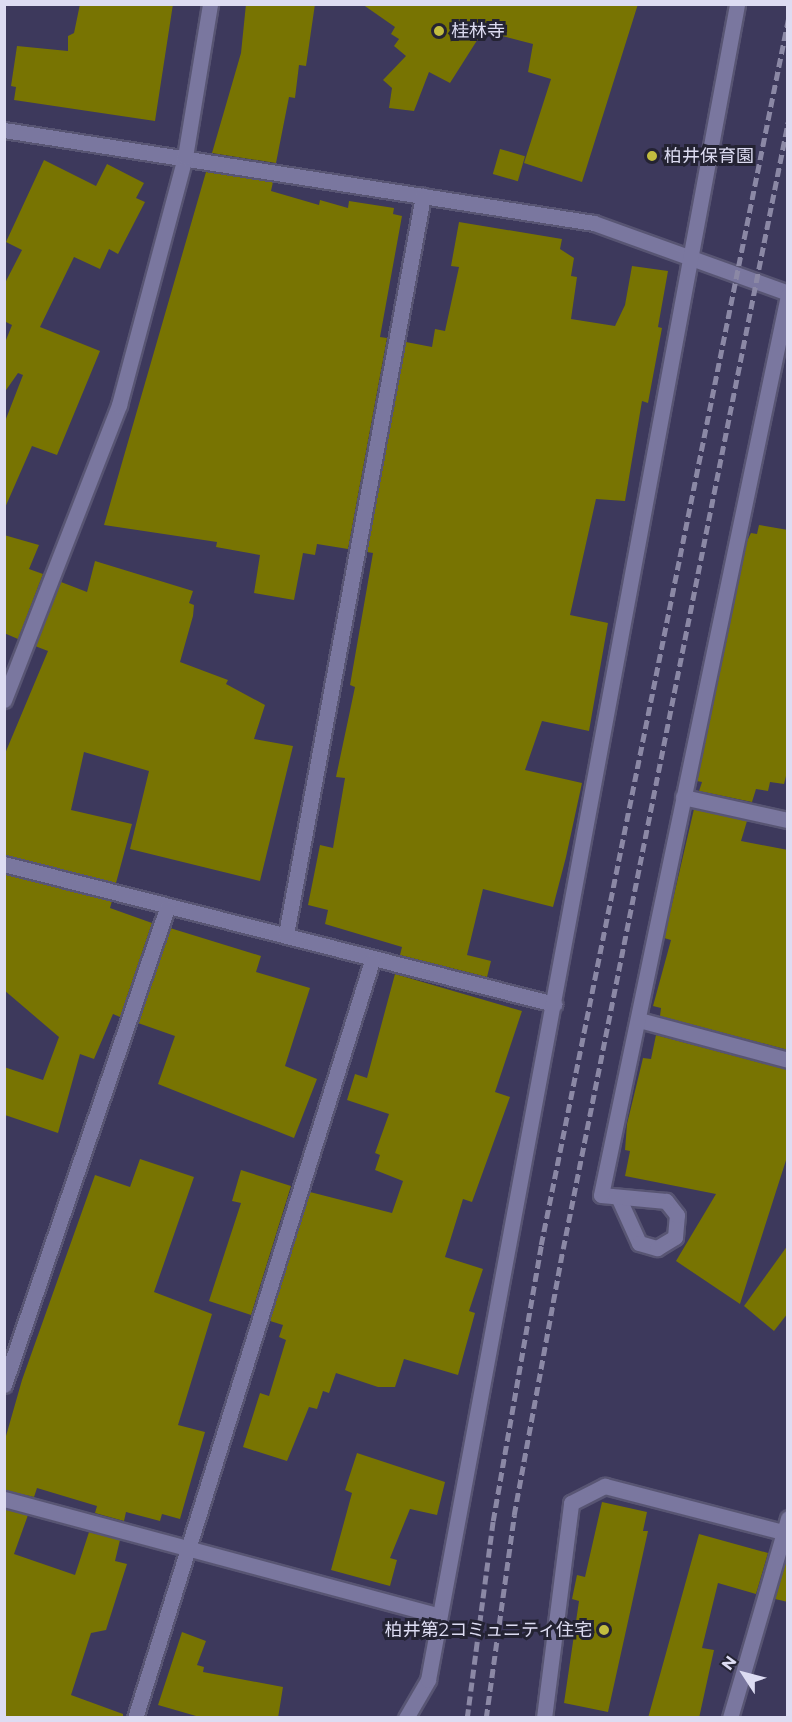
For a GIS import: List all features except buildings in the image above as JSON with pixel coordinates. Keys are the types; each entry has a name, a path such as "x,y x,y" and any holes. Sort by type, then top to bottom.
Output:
{"street":[{"path":"4,700 119,405 185,157 210,4"},
{"path":"406,1718 428,1680 438,1615 693,259 737,4"},
{"path":"4,130 594,223 788,294 601,1195 619,1199"},
{"path":"286,934 423,196"},
{"path":"683,797 788,820"},
{"path":"4,864 167,908 286,934 372,961 554,1004"},
{"path":"4,1385 167,908"},
{"path":"135,1718 372,961"},
{"path":"639,1020 788,1059"},
{"path":"544,1718 571,1503 605,1486 785,1525 730,1718"},
{"path":"4,1499 188,1551 438,1615"}],"railway":[{"path":"467,1718 493,1521 541,1245 788,20"},
{"path":"486,1718 514,1515 563,1249 788,122"}],"place":[{"name":"桂林寺","path":"439,31"},
{"name":"柏井保育園","path":"652,156"},
{"name":"柏井第2コミュニティ住宅","path":"604,1630"}]}
